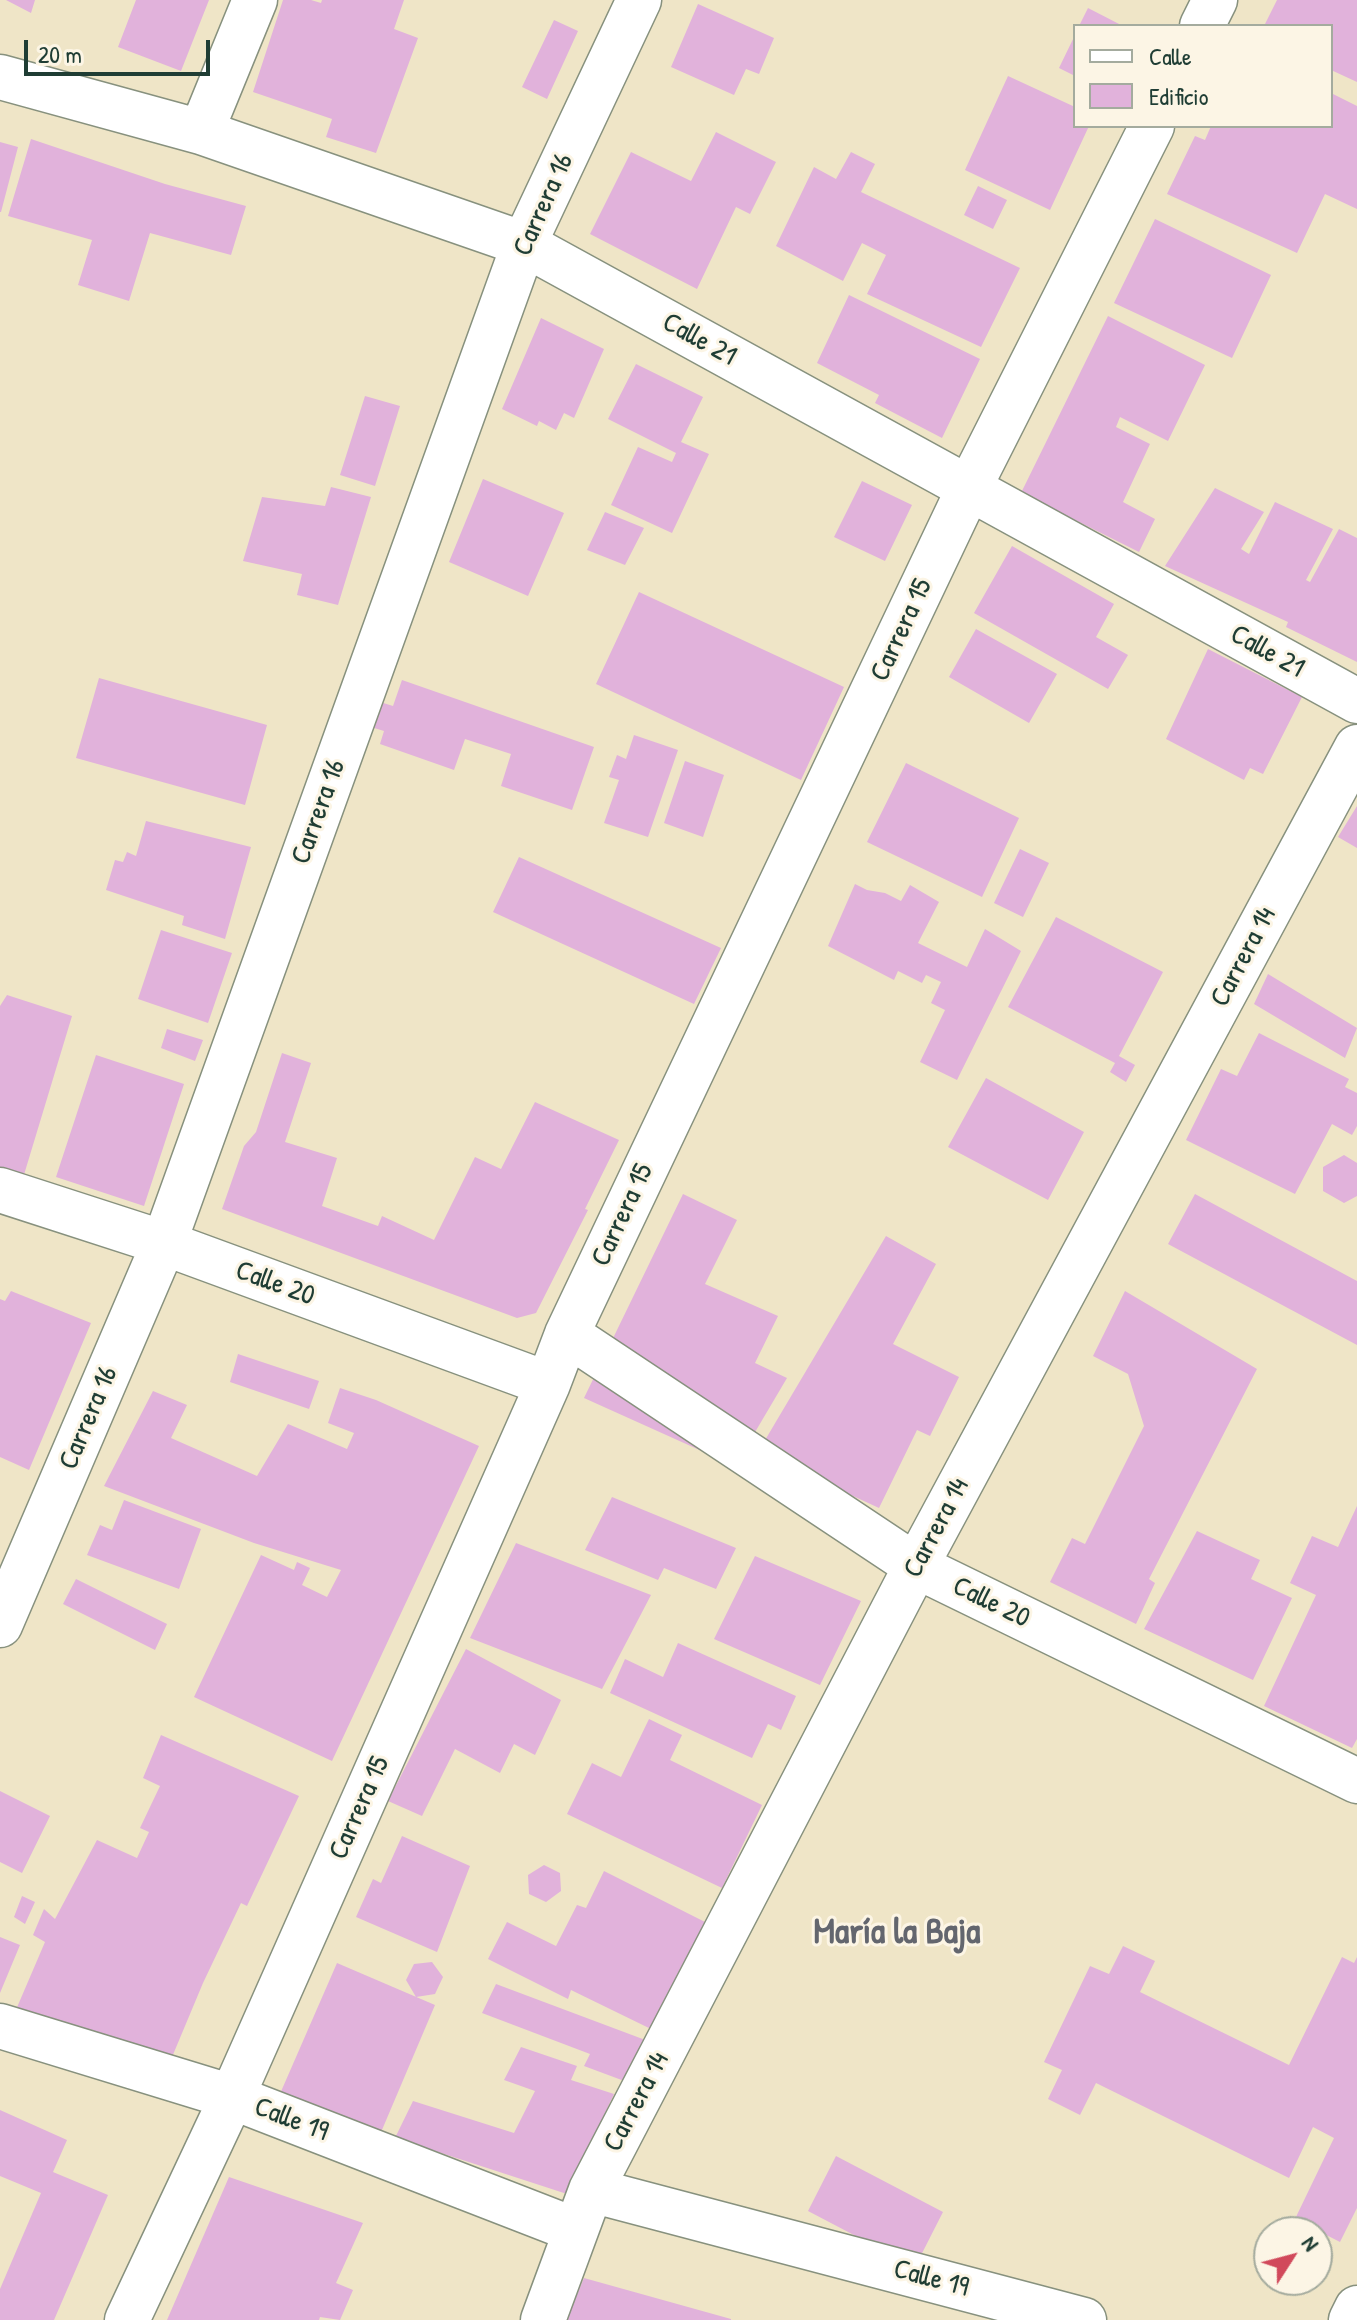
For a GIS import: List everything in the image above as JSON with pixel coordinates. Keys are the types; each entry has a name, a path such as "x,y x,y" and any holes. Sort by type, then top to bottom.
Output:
{"street":[{"path":"201,132 255,0"},
{"name":"Carrera 16","path":"0,1625 164,1243 524,244 639,0"},
{"path":"1203,24 1215,0"},
{"name":"Calle 21","path":"0,77 201,132 524,244 1357,701"},
{"name":"Carrera 15","path":"127,2320 232,2097 548,1384 567,1334 969,488 1151,128"},
{"name":"Carrera 14","path":"543,2320 591,2190 916,1566 1357,747"},
{"name":"Calle 20","path":"0,1190 164,1243 548,1384"},
{"name":"Calle 20","path":"567,1334 916,1566 1357,1781"},
{"name":"Calle 19","path":"0,2026 232,2097 575,2230"},
{"name":"Calle 19","path":"591,2190 1084,2320"},
{"path":"1351,2320 1357,2308"}],"building":[{"path":"6,0 35,0 31,13"},
{"path":"136,0 209,0 181,71 118,47"},
{"path":"283,0 321,3 322,0 404,0 394,29 418,38 376,153 326,137 332,119 253,92"},
{"path":"1277,0 1357,0 1357,82 1333,71 1333,24 1265,24"},
{"path":"698,4 774,38 759,74 746,69 734,95 671,67"},
{"path":"1088,8 1119,24 1080,24"},
{"path":"554,20 578,31 547,99 522,87"},
{"path":"1073,39 1073,75 1059,68"},
{"path":"1008,76 1073,106 1073,128 1088,128 1050,210 965,170"},
{"path":"1333,94 1357,106 1357,209 1325,194 1297,253 1167,194 1195,136 1205,140 1210,128 1333,128"},
{"path":"716,132 776,162 750,214 736,207 697,289 590,234 631,152 691,181"},
{"path":"31,139 165,184 246,206 231,255 150,233 129,301 78,285 92,240 8,216"},
{"path":"0,142 18,147 1,212 0,212"},
{"path":"851,152 875,164 861,192 1020,268 981,347 867,294 886,255 862,243 843,281 776,246 814,167 836,179"},
{"path":"978,186 1007,200 993,229 964,215"},
{"path":"1155,219 1271,275 1232,358 1114,303"},
{"path":"849,295 980,359 942,438 875,403 879,395 817,363"},
{"path":"1108,316 1205,365 1168,441 1120,417 1116,427 1150,444 1123,502 1155,519 1139,552 1021,493"},
{"path":"541,318 604,349 574,418 564,413 556,430 539,421 537,426 502,409"},
{"path":"636,364 703,397 681,442 709,454 672,533 611,505 638,447 672,462 676,453 608,419"},
{"path":"365,396 400,406 375,486 340,475"},
{"path":"483,479 564,513 528,596 449,562"},
{"path":"862,481 912,505 885,561 834,537"},
{"path":"331,487 371,497 338,605 297,595 302,574 243,561 262,497 325,506"},
{"path":"1215,488 1264,512 1241,549 1249,554 1275,502 1333,529 1306,580 1310,582 1339,529 1357,538 1357,662 1286,627 1288,622 1165,566"},
{"path":"605,512 644,528 625,565 587,550"},
{"path":"1012,546 1114,604 1096,637 1128,655 1108,689 974,613"},
{"path":"639,592 844,687 801,780 596,684"},
{"path":"976,629 1057,674 1029,723 949,677"},
{"path":"1208,649 1302,697 1263,774 1250,768 1244,780 1166,739"},
{"path":"99,678 267,725 245,805 76,758"},
{"path":"402,680 594,747 572,810 501,786 511,754 465,739 454,770 380,744 384,731 371,727 380,702 393,706"},
{"path":"634,735 678,750 648,837 604,823 619,780 609,777 617,755 626,759"},
{"path":"685,761 724,775 703,837 664,823"},
{"path":"906,763 1019,818 982,897 867,842"},
{"path":"1357,806 1357,848 1338,837"},
{"path":"146,821 251,847 225,939 182,925 184,916 106,890 115,860 123,862 127,852 136,856"},
{"path":"1020,849 1049,863 1023,917 994,903"},
{"path":"519,857 721,948 694,1004 493,912"},
{"path":"855,884 901,901 910,885 939,902 918,943 967,967 985,929 1021,951 957,1080 920,1062 945,1010 931,1003 941,982 926,975 922,983 898,971 894,980 828,946"},
{"path":"1056,917 1163,972 1119,1056 1135,1065 1126,1082 1110,1072 1115,1063 1008,1007"},
{"path":"161,930 232,953 208,1023 138,999"},
{"path":"1268,974 1357,1028 1345,1058 1254,1004"},
{"path":"7,995 72,1016 23,1178 0,1169 0,1006"},
{"path":"167,1029 203,1040 195,1061 161,1048"},
{"path":"1259,1033 1349,1079 1345,1087 1357,1093 1357,1126 1352,1135 1332,1124 1295,1194 1186,1140 1221,1069 1237,1076"},
{"path":"282,1053 311,1063 285,1142 337,1158 322,1206 378,1226 382,1216 434,1240 475,1157 501,1169 535,1102 619,1140 536,1313 517,1318 222,1209 244,1146 256,1132"},
{"path":"96,1055 184,1084 144,1206 56,1177"},
{"path":"986,1078 1084,1132 1048,1200 948,1147"},
{"path":"1344,1155 1357,1163 1357,1196 1344,1203 1323,1191 1323,1167"},
{"path":"683,1194 737,1220 705,1284 778,1316 755,1363 787,1378 735,1466 584,1398"},
{"path":"1195,1194 1357,1281 1357,1345 1168,1244"},
{"path":"886,1236 936,1264 893,1344 959,1377 930,1436 917,1430 879,1508 758,1452"},
{"path":"11,1291 91,1323 29,1470 0,1457 0,1299 5,1301"},
{"path":"1125,1291 1257,1369 1149,1579 1155,1583 1136,1624 1050,1582 1072,1538 1085,1544 1144,1426 1128,1374 1093,1356"},
{"path":"238,1354 319,1381 309,1409 230,1382"},
{"path":"340,1388 376,1400 479,1446 332,1761 194,1697 261,1555 294,1570 297,1562 310,1568 302,1585 327,1597 341,1570 254,1543 104,1486 153,1391 187,1405 171,1438 257,1476 288,1424 347,1449 354,1433 328,1423"},
{"path":"612,1497 736,1548 716,1589 664,1568 658,1580 585,1550"},
{"path":"124,1500 201,1529 179,1589 87,1555 100,1525 112,1530"},
{"path":"1357,1506 1357,1739 1352,1748 1264,1706 1316,1595 1290,1583 1312,1536 1338,1547"},
{"path":"1197,1531 1260,1560 1251,1579 1292,1598 1253,1680 1144,1629"},
{"path":"516,1543 651,1595 602,1689 470,1638"},
{"path":"755,1556 861,1601 820,1685 714,1639"},
{"path":"76,1579 167,1624 155,1650 63,1604"},
{"path":"678,1643 796,1696 781,1730 768,1724 752,1758 610,1693 625,1659 663,1677"},
{"path":"466,1649 561,1700 535,1755 514,1744 500,1773 455,1749 422,1816 388,1801"},
{"path":"649,1719 682,1735 670,1760 762,1805 722,1888 567,1814 592,1763 621,1777"},
{"path":"161,1735 299,1796 247,1906 241,1903 167,2069 12,2019 45,1942 33,1935 44,1909 55,1919 97,1840 137,1858 149,1832 140,1828 160,1786 143,1778"},
{"path":"0,1791 50,1816 22,1873 0,1862"},
{"path":"402,1836 470,1866 437,1952 356,1917 373,1879 381,1883"},
{"path":"544,1865 560,1873 561,1891 546,1902 529,1894 528,1875"},
{"path":"604,1871 705,1922 653,2030 571,1990 568,1999 488,1959 507,1922 556,1946 577,1905 586,1908"},
{"path":"22,1896 35,1902 25,1924 14,1917"},
{"path":"0,1937 20,1945 0,1993"},
{"path":"1123,1946 1155,1961 1140,1992 1289,2065 1342,1957 1354,1963 1357,1957 1357,2208 1340,2242 1333,2238 1333,2216 1296,2216 1334,2138 1313,2127 1289,2178 1096,2083 1080,2115 1048,2099 1062,2070 1044,2062 1090,1966 1109,1974"},
{"path":"432,1962 443,1977 435,1994 416,1997 406,1980 414,1964"},
{"path":"337,1963 435,2005 376,2144 276,2103"},
{"path":"496,1984 648,2041 627,2082 584,2066 590,2054 482,2013"},
{"path":"521,2047 577,2066 571,2080 614,2094 567,2194 395,2138 413,2101 514,2133 535,2091 504,2080"},
{"path":"0,2110 67,2140 53,2172 108,2195 54,2320 0,2320 0,2289 41,2193 0,2176"},
{"path":"836,2156 943,2212 915,2267 808,2211"},
{"path":"229,2177 363,2223 336,2283 353,2290 340,2320 320,2317 319,2320 167,2320"},
{"path":"584,2278 731,2319 731,2320 566,2320"}],"district":[{"name":"María la Baja","path":"897,1933"}]}
